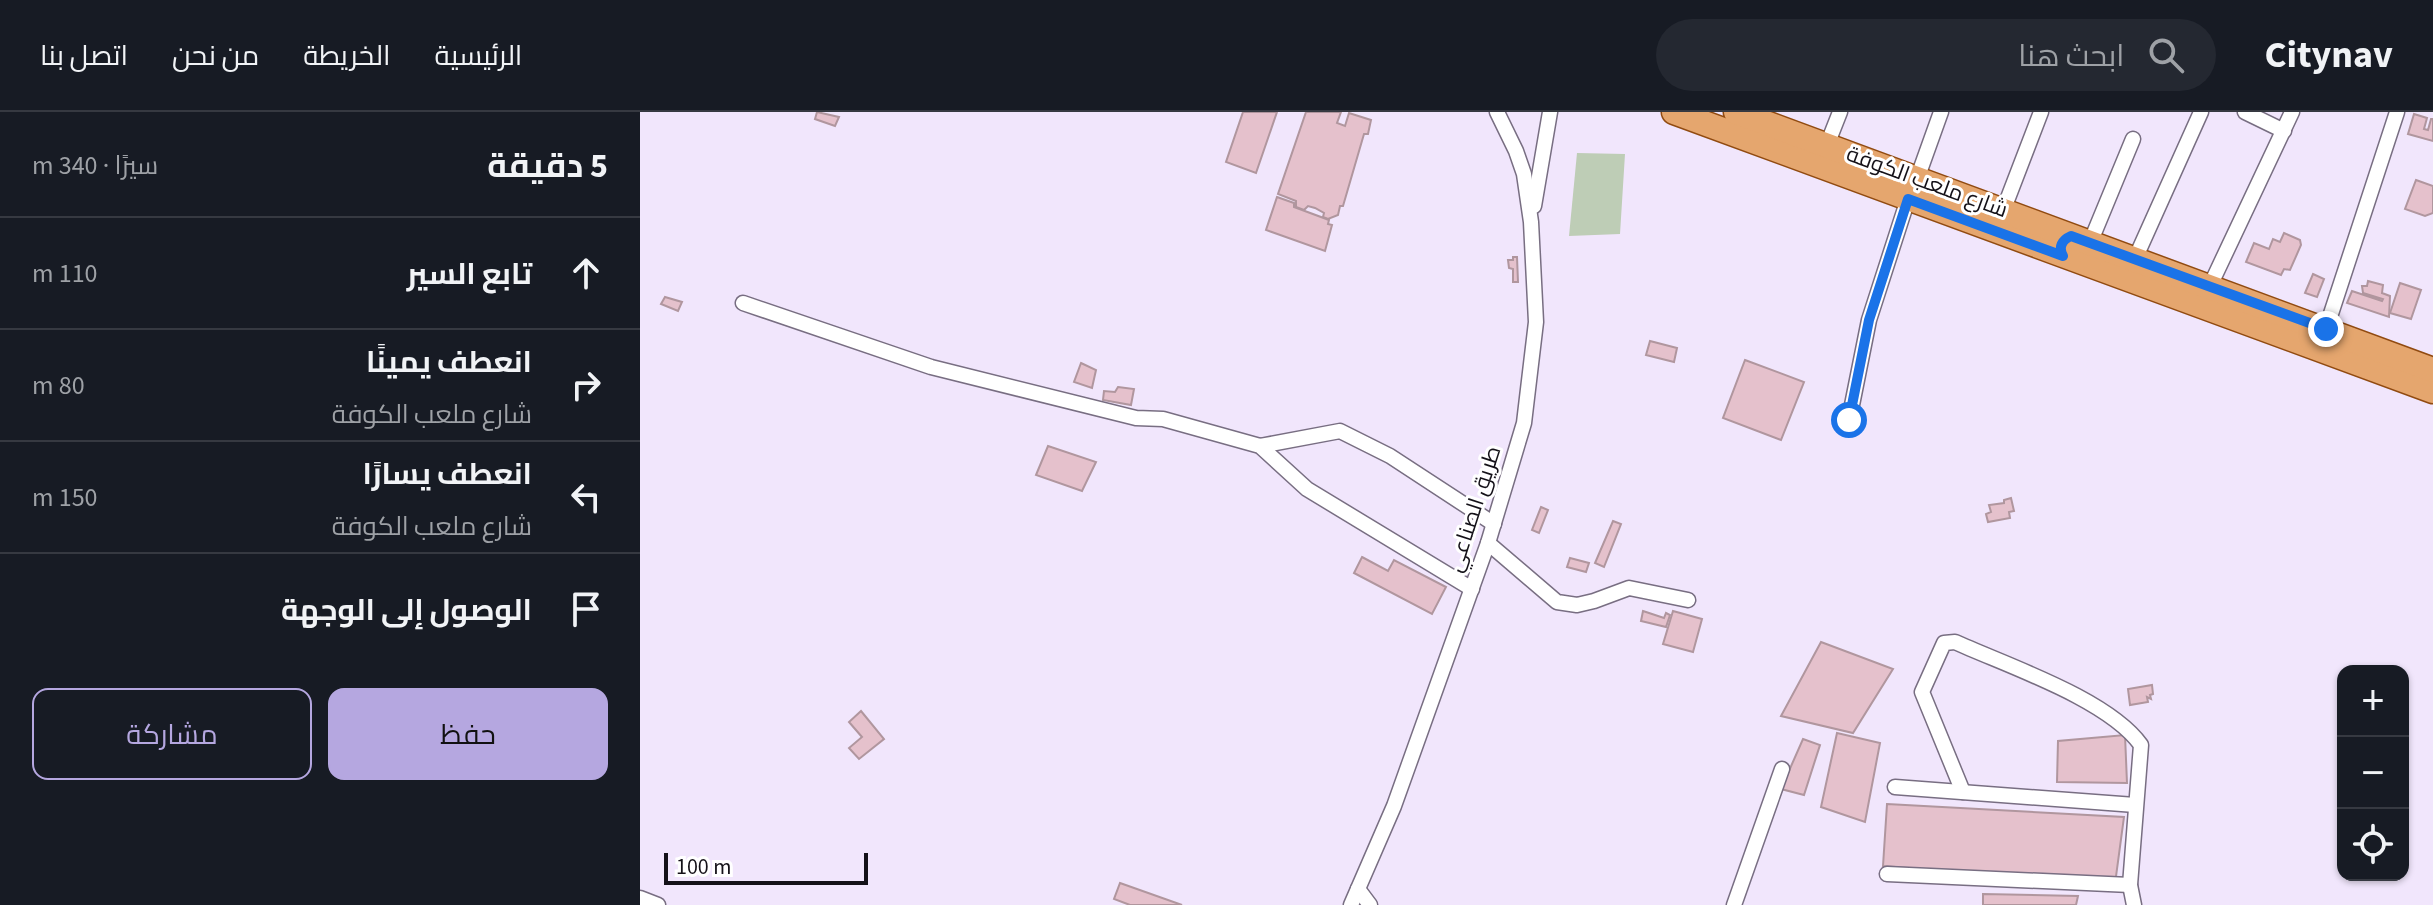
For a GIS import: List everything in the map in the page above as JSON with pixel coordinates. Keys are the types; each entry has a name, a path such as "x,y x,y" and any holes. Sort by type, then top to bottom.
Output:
{"main road":[{"name":"شارع ملعب الكوفة","path":"1674,112 1913,189 2063,242 2433,391"},
{"name":"شارع ملعب الكوفة","path":"1745,114 1827,145 1913,189 2003,211 2063,242 2135,259 2433,370"}],"street":[{"name":"طريق الصناعي","path":"1351,905 1394,806 1472,589 1524,423 1536,322 1531,222 1524,174 1497,112"},
{"path":"1531,222 1550,112"},
{"path":"1827,145 1840,112"},
{"path":"1849,420 1869,320 1941,112"},
{"path":"2003,211 2041,112"},
{"path":"2135,259 2201,112"},
{"path":"2245,112 2284,131"},
{"path":"2210,286 2292,112"},
{"path":"2326,329 2397,112"},
{"path":"2063,242 2133,139"},
{"path":"743,303 931,367 1136,418 1163,419 1260,446 1340,431 1390,456 1494,524"},
{"path":"1260,446 1307,489 1472,589"},
{"path":"1488,543 1557,602 1586,603 1629,588 1688,600"},
{"path":"1963,792 1922,692 1944,643 1955,642 2088,701 2132,733 2141,745 2130,885 2134,905"},
{"path":"1734,905 1782,769"},
{"path":"1895,787 2135,805"},
{"path":"1887,874 2130,885"},
{"path":"1358,889 1370,905"}],"green space":[{"path":"1577,153 1625,154 1620,234 1569,236"}],"building":[{"path":"817,112 839,117 835,126 815,119"},
{"path":"1243,112 1277,112 1256,173 1226,162"},
{"path":"1306,112 1341,112 1337,123 1345,126 1349,113 1371,120 1343,206 1340,206 1338,215 1328,219 1315,208 1308,206 1304,210 1296,207 1296,201 1278,194"},
{"path":"2414,114 2427,118 2424,129 2428,130 2433,119 2433,141 2408,134"},
{"path":"2416,180 2433,186 2433,213 2425,216 2405,209"},
{"path":"1277,197 1329,220 1328,224 1332,225 1325,251 1266,230"},
{"path":"2284,233 2300,240 2301,245 2290,270 2284,269 2281,275 2246,262 2254,243 2269,249 2273,239 2280,242"},
{"path":"1517,257 1518,282 1513,282 1513,269 1509,268 1508,260 1513,260"},
{"path":"2313,274 2324,279 2317,297 2305,293"},
{"path":"2368,281 2383,285 2382,293 2390,296 2389,317 2347,303 2352,291 2382,301 2363,293 2362,286 2367,286"},
{"path":"2400,283 2421,290 2411,319 2390,313"},
{"path":"665,297 682,302 678,311 661,304"},
{"path":"1650,341 1677,348 1674,362 1646,355"},
{"path":"1745,360 1804,382 1781,440 1723,418"},
{"path":"1081,363 1096,370 1092,388 1074,382"},
{"path":"1118,387 1134,389 1131,405 1103,400 1104,391 1115,392"},
{"path":"1048,446 1096,462 1082,491 1036,475"},
{"path":"2011,498 2014,511 2009,512 2010,518 1988,522 1986,514 1991,512 1989,505 2004,503 2004,500"},
{"path":"1541,507 1548,510 1539,533 1532,530"},
{"path":"1613,521 1621,524 1604,567 1595,563"},
{"path":"1362,557 1388,571 1394,560 1446,587 1432,614 1354,573"},
{"path":"1570,558 1589,563 1586,572 1567,567"},
{"path":"1643,611 1664,618 1666,613 1670,615 1666,627 1641,621"},
{"path":"1673,611 1702,619 1693,652 1663,644"},
{"path":"1821,642 1893,669 1853,733 1781,716"},
{"path":"2152,685 2153,694 2150,695 2151,699 2147,697 2148,702 2130,705 2128,689"},
{"path":"861,711 884,739 859,759 849,748 862,737 849,722"},
{"path":"1837,733 1880,743 1865,822 1821,807"},
{"path":"2125,735 2127,783 2057,782 2058,741"},
{"path":"1803,739 1820,745 1804,795 1781,789"},
{"path":"1887,804 2124,817 2115,884 1883,866"},
{"path":"1120,883 1182,905 1130,905 1114,899"},
{"path":"1983,894 2078,896 2076,905 1983,905"}],"route":[{"path":"1849,420 1869,320 1908,199 2063,256 2061,246 2071,236 2326,329"}]}
